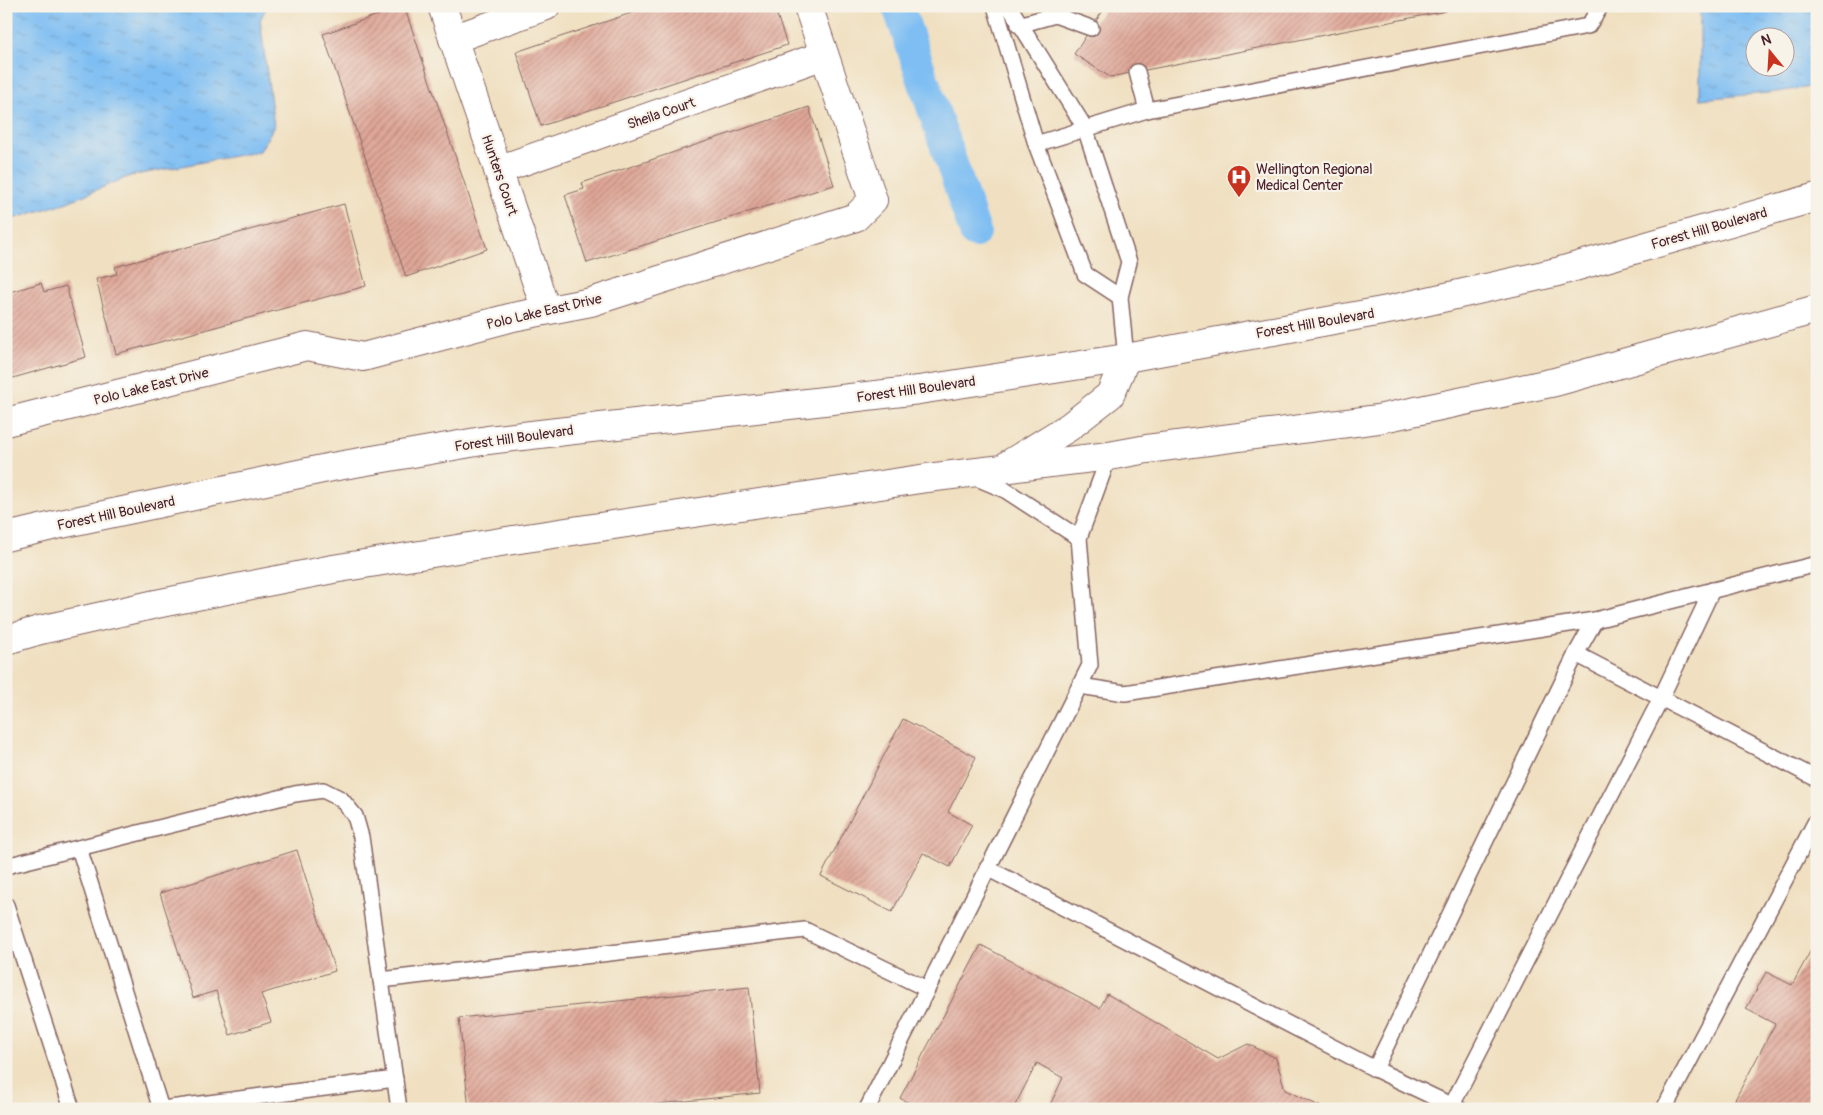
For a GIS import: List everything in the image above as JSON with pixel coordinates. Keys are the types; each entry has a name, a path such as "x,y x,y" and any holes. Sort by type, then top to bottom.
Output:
{"main road":[{"name":"Hunters Court","path":"442,6 546,310"},
{"path":"453,39 546,6"},
{"name":"Polo Lake East Drive","path":"6,422 307,346 363,357 514,317 591,302 856,217 873,200 808,6"},
{"name":"Sheila Court","path":"498,170 824,55"},
{"name":"Forest Hill Boulevard","path":"6,537 332,467 488,440 919,390 1126,358 1393,309 1557,272 1817,197"},
{"path":"6,640 40,630 156,604 334,570 522,539 1001,468 1109,456 1378,419 1545,384 1817,309"},
{"path":"1001,468 1069,427 1110,394 1126,358"}],"lane":[{"path":"996,6 1036,144 1085,274 1120,297"},
{"path":"1008,6 1085,128 1129,262 1120,297 1126,358"},
{"path":"1036,144 1148,110 1588,26 1600,7"},
{"path":"1019,25 1055,15 1091,28"},
{"path":"1137,72 1148,110"},
{"path":"867,1109 1090,665 1079,538 1109,456"},
{"path":"966,473 1005,490 1079,538"},
{"path":"1080,686 1125,693 1595,620 1817,564"},
{"path":"987,868 1375,1069 1456,1107 1661,698 1712,590"},
{"path":"1375,1069 1576,654 1595,620"},
{"path":"1576,654 1817,779"},
{"path":"6,866 295,794 322,790 341,799 355,816 361,837 399,1109"},
{"path":"1664,1109 1817,819"},
{"path":"79,848 161,1109 395,1079"},
{"path":"6,905 72,1109"},
{"path":"381,980 805,930 927,989"}],"water":[{"path":"6,6 267,6 260,20 274,126 260,151 130,176 65,203 6,221"},
{"path":"1700,6 1817,6 1817,86 1769,93 1700,99"}],"building":[{"path":"404,6 487,249 406,277 323,34"},
{"path":"652,6 774,6 787,45 541,126 516,52"},
{"path":"1106,6 1449,6 1446,11 1110,77 1074,54"},
{"path":"809,107 834,185 587,263 565,195 584,189 582,183"},
{"path":"344,204 366,286 116,354 96,279 117,274 115,267"},
{"path":"41,283 44,292 66,286 86,357 6,380 6,293"},
{"path":"903,719 976,757 948,812 972,825 950,867 923,853 892,912 821,876"},
{"path":"297,850 335,971 261,994 271,1022 230,1035 216,991 193,998 160,893"},
{"path":"1817,939 1817,1109 1730,1109 1775,1024 1746,1009 1766,972 1792,985"},
{"path":"981,945 1100,1008 1107,994 1218,1059 1248,1044 1276,1058 1285,1090 1326,1109 1048,1109 1063,1078 1037,1063 1013,1109 918,1109 900,1098"},
{"path":"749,987 760,1093 613,1109 469,1109 459,1018"}],"waterway":[{"path":"898,6 975,232"}],"place":[{"name":"Wellington Regional Medical Center","path":"1239,198"}]}
